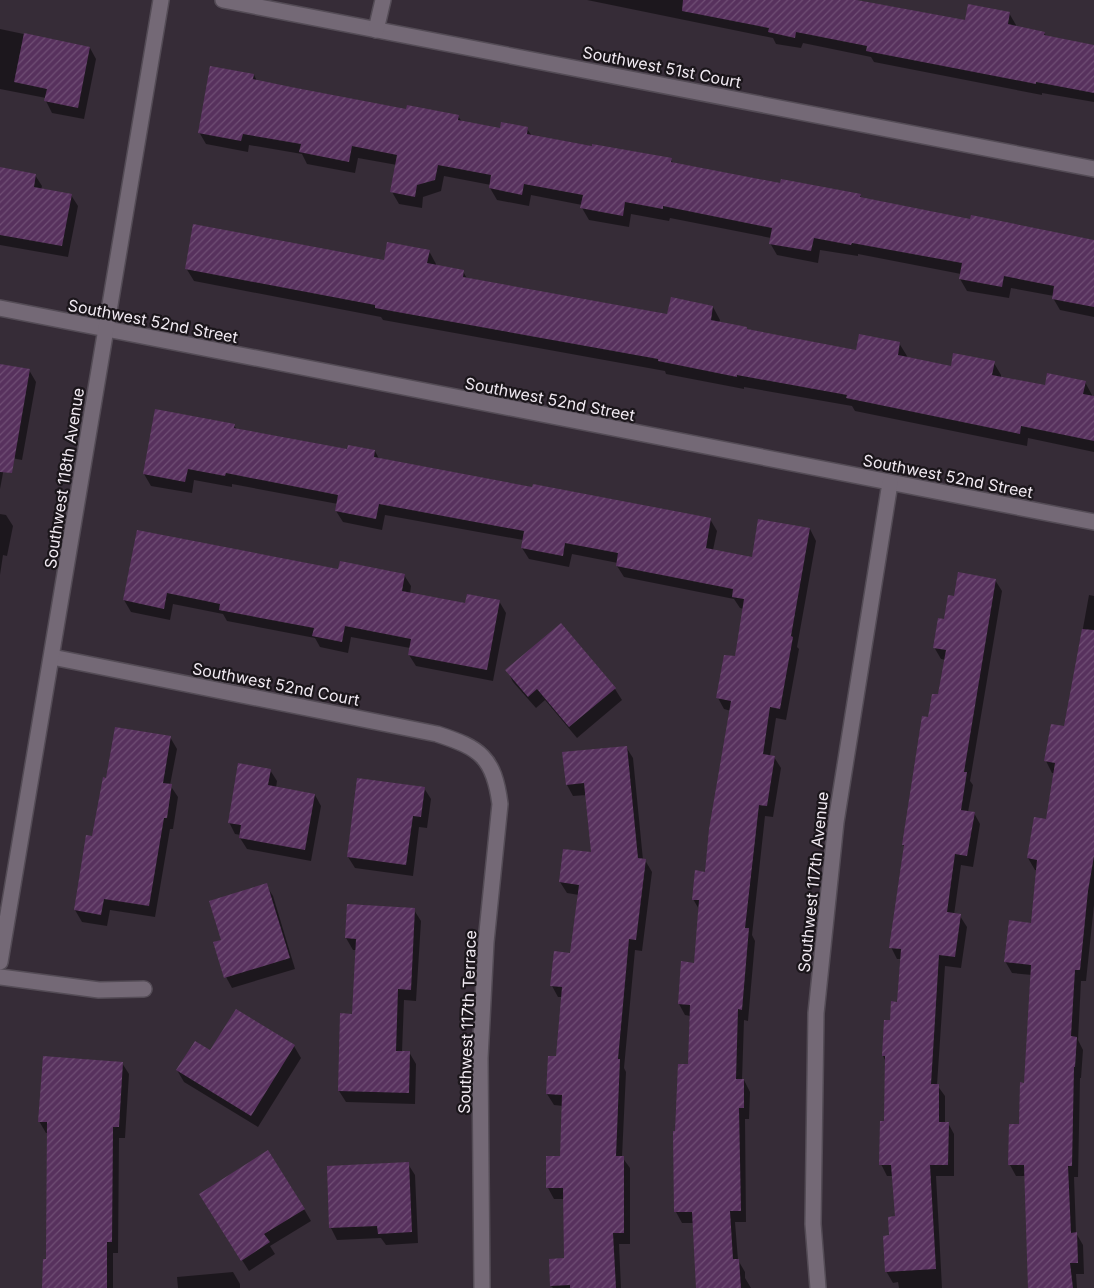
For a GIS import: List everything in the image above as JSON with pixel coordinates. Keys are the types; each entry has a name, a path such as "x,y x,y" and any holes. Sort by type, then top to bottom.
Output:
{"street":[{"name":"Southwest 118th Avenue","path":"0,962 161,0"},
{"name":"Southwest 51st Court","path":"224,0 1094,169"},
{"path":"376,30 383,0"},
{"name":"Southwest 52nd Street","path":"0,308 1094,522"},
{"name":"Southwest 117th Avenue","path":"818,1288 813,1224 816,1014 836,822 890,483"},
{"name":"Southwest 52nd Court","path":"52,657 437,734 456,740 474,749 487,760"},
{"name":"Southwest 117th Terrace","path":"482,1288 480,1058 486,942 500,804 497,783 487,760"},
{"path":"0,977 99,990 144,989"}],"building":[{"path":"683,0 857,0 965,20 968,4 1010,12 1008,24 1045,32 1044,35 1094,45 1094,93 1036,82 1036,84 866,51 867,46 796,32 795,38 768,32 769,28 682,11"},
{"path":"24,33 90,47 78,108 44,101 47,89 14,82"},
{"path":"210,66 254,74 253,79 291,87 406,109 407,105 459,115 458,120 500,128 501,122 528,127 527,134 672,158 671,162 780,183 781,179 861,194 860,197 970,219 971,215 1094,240 1094,307 1052,299 1054,286 1004,276 1002,287 959,279 962,263 814,238 811,251 769,244 772,228 663,206 663,209 625,202 623,216 580,208 583,195 524,184 522,195 489,188 491,175 438,165 435,180 417,185 415,197 390,192 397,155 352,146 349,162 299,152 301,144 243,134 241,141 198,133"},
{"path":"0,167 36,174 34,187 72,194 62,246 0,235"},
{"path":"193,224 384,260 387,242 430,250 427,263 464,270 463,277 667,314 671,297 713,306 711,320 747,327 747,329 856,350 859,334 900,342 898,355 951,366 953,353 995,361 992,375 1045,385 1047,373 1086,381 1083,394 1094,396 1094,441 1021,426 1020,434 846,398 847,395 737,375 737,377 658,361 658,359 375,308 375,305 185,269"},
{"path":"0,364 30,369 12,473 0,472"},
{"path":"155,409 235,424 234,428 347,449 348,445 375,450 374,457 532,487 533,484 711,518 706,548 752,557 758,519 810,528 780,709 770,707 763,754 775,756 767,806 759,805 745,928 749,928 742,1010 738,1009 736,1079 744,1079 744,1108 739,1108 741,1211 730,1211 733,1259 739,1259 741,1288 696,1288 692,1212 674,1212 673,1131 675,1131 678,1064 688,1064 690,1005 678,1004 681,961 694,963 699,900 692,900 695,870 705,872 709,829 731,701 716,698 724,655 735,656 744,599 732,597 733,589 616,566 618,553 565,543 563,556 521,548 524,531 379,504 376,519 335,511 338,495 226,473 225,476 188,469 185,482 143,474"},
{"path":"137,530 338,569 340,561 405,574 402,591 465,603 467,594 500,600 487,670 408,655 411,639 345,626 342,642 312,636 314,628 219,610 220,604 167,593 164,609 123,600"},
{"path":"958,572 996,579 964,772 967,772 961,810 975,812 967,856 955,854 947,912 961,914 955,957 939,955 931,1084 939,1084 939,1122 949,1122 948,1165 930,1165 936,1269 885,1272 883,1236 889,1235 888,1217 895,1216 891,1165 879,1165 880,1121 884,1121 885,1056 882,1056 884,1020 890,1020 891,1001 897,1002 901,949 889,948 904,845 902,845 922,716 928,717 932,694 938,694 946,650 933,648 938,618 944,619 948,595 954,596"},
{"path":"561,623 616,688 569,727 537,689 528,697 505,670"},
{"path":"1082,629 1094,630 1094,856 1088,891 1080,970 1075,970 1071,1036 1077,1037 1074,1067 1072,1166 1068,1166 1071,1233 1077,1232 1078,1263 1070,1263 1073,1288 1028,1288 1024,1165 1008,1165 1009,1124 1019,1124 1020,1082 1024,1083 1031,965 1004,962 1009,920 1031,923 1037,860 1027,858 1034,817 1046,819 1055,763 1044,761 1051,724 1064,726"},
{"path":"115,727 171,736 163,783 172,784 167,818 164,818 149,906 104,899 101,915 74,910 86,835 92,836 103,777 106,778"},
{"path":"627,746 638,858 646,859 636,940 629,939 618,1059 620,1059 616,1156 624,1156 624,1233 613,1233 616,1288 570,1288 570,1285 550,1286 549,1259 564,1258 563,1188 546,1188 546,1156 560,1156 562,1095 546,1094 548,1056 556,1056 562,987 550,986 554,951 570,953 579,885 559,882 563,849 591,852 584,783 566,785 562,752"},
{"path":"238,763 271,769 268,785 315,794 305,850 239,838 241,825 228,823"},
{"path":"357,778 425,787 421,817 413,816 406,865 347,857"},
{"path":"267,883 290,958 224,978 213,942 221,940 209,901"},
{"path":"347,904 415,908 411,990 398,989 396,1051 410,1051 409,1093 338,1091 340,1013 352,1014 356,939 345,938"},
{"path":"236,1009 295,1045 251,1116 176,1070 195,1041 210,1050"},
{"path":"43,1056 123,1062 119,1127 113,1127 112,1242 107,1242 107,1288 42,1288 43,1259 46,1259 47,1122 38,1122"},
{"path":"268,1150 305,1209 264,1234 270,1242 241,1261 199,1194"},
{"path":"409,1162 412,1232 378,1234 377,1226 329,1228 327,1166"}]}
